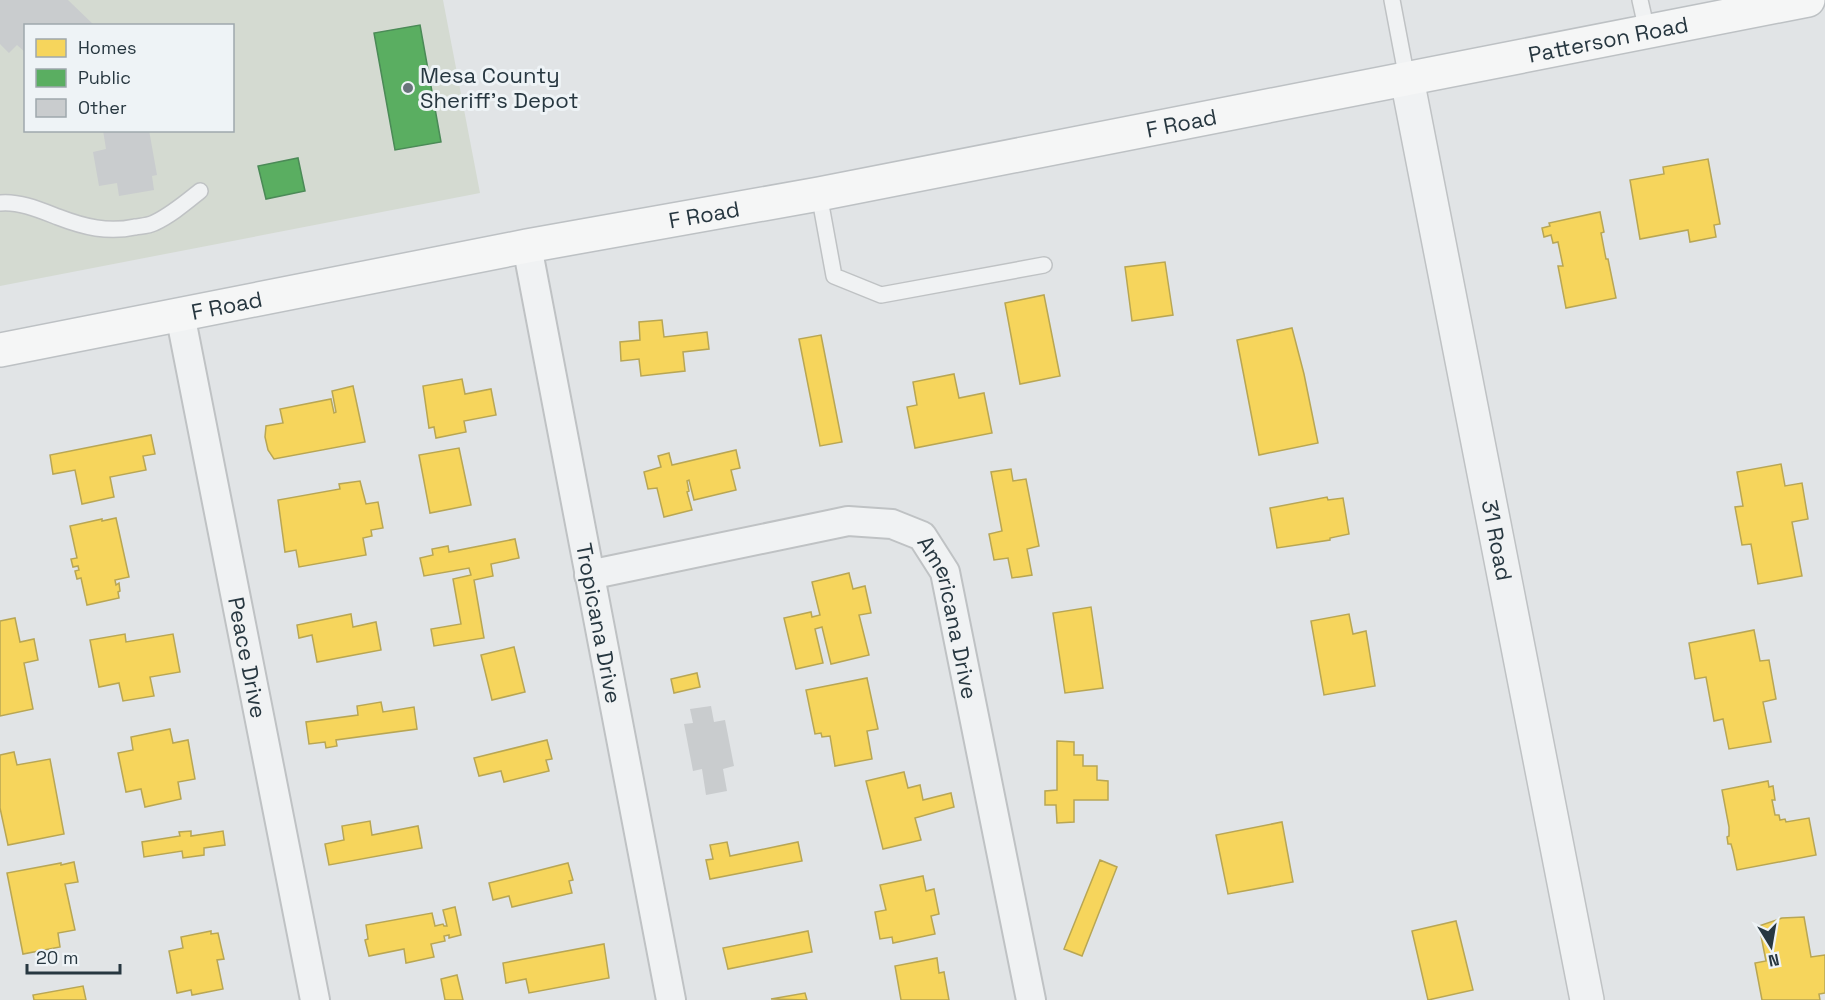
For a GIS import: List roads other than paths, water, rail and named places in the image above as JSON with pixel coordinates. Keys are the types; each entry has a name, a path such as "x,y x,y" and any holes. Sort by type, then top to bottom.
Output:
{"main road":[{"name":"Patterson Road","path":"1407,78 1808,0"},
{"name":"F Road","path":"0,350 527,246 819,194 1407,78"}],"street":[{"name":"31 Road","path":"1407,78 1587,1000"},
{"name":"Tropicana Drive","path":"527,246 671,1000"},
{"name":"Peace Drive","path":"180,314 315,1000"},
{"name":"Americana Drive","path":"589,575 848,521 892,524 922,536 945,572 1031,1000"}],"lane":[{"path":"1392,0 1407,78"},
{"path":"1640,0 1647,32"},
{"path":"0,203 10,202 44,211 78,225 103,230 125,229 152,224 173,212 200,191"},
{"path":"819,194 834,276 882,295 1044,265"}],"place":[{"name":"Mesa County Sheriff's Depot","path":"408,88"}]}
